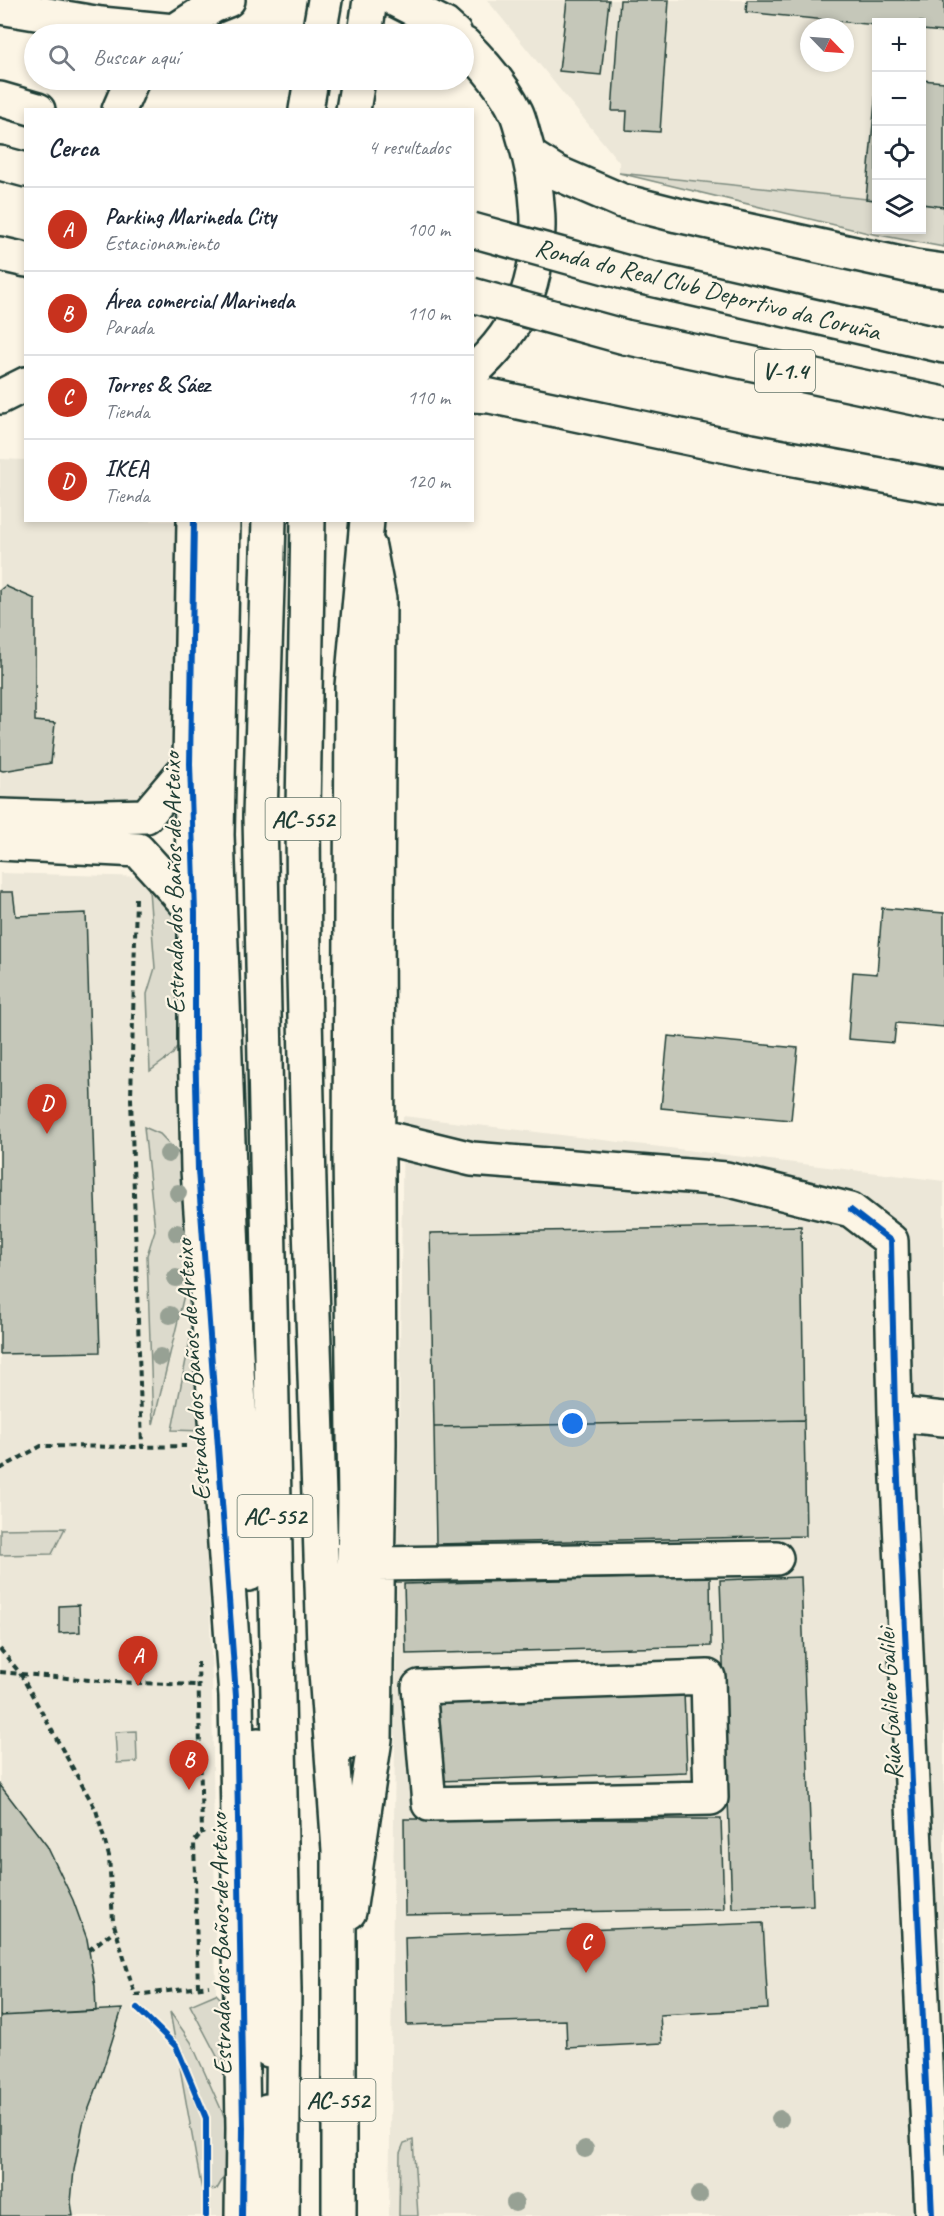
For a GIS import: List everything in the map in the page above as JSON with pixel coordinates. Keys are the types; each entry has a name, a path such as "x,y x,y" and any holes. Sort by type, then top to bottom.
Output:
{"main road":[{"path":"185,24 213,6 228,0"},
{"path":"321,24 325,0"},
{"path":"366,24 370,0"},
{"path":"0,8 101,24"},
{"path":"474,55 484,64 516,112 530,156 538,200 535,259 526,296 506,336 474,370"},
{"path":"120,108 128,90"},
{"path":"306,108 309,90"},
{"path":"353,108 356,90"},
{"path":"0,99 31,108"},
{"path":"530,156 557,173 622,201 792,241 944,271"},
{"path":"0,163 24,169"},
{"name":"Ronda do Real Club Deportivo da Coruña","path":"474,231 642,277 944,346"},
{"path":"0,254 24,260"},
{"name":"V-1.4","path":"474,296 625,337 944,404"},
{"path":"0,399 24,385"},
{"path":"474,395 490,396 751,451 944,487"},
{"path":"0,399 24,402"},
{"name":"Estrada dos Baños de Arteixo","path":"194,522 190,764 195,913 198,1170 236,1696 243,2128 242,2216"},
{"name":"Estrada dos Baños de Arteixo","path":"223,522 218,844 234,1337 261,1799 269,2058 264,2216"},
{"name":"AC-552","path":"269,522 260,816 284,1990 282,2216"},
{"name":"AC-552","path":"308,522 303,810 310,1226 324,1645 339,1850"},
{"path":"338,1988 375,1739 379,599 366,524"},
{"name":"AC-552","path":"339,2216 339,1850 353,1673 355,1382 350,1155 352,686 366,524"},
{"name":"Estrada dos Baños de Arteixo","path":"190,764 223,572"},
{"path":"0,816 65,818 146,816 190,764"},
{"path":"0,843 138,850 195,913"},
{"name":"Rúa Galileo Galilei","path":"378,1136 472,1159 726,1179 851,1210 891,1241 895,1414 933,1999 932,2216"},
{"path":"895,1414 944,1419"},
{"path":"377,1564 776,1558"},
{"path":"708,1677 711,1798 429,1804 424,1744 419,1687 708,1677"},
{"path":"375,1739 424,1744"},
{"name":"Estrada dos Baños de Arteixo","path":"243,2128 258,2216"}],"path":[{"path":"138,850 131,1098 142,1447"},
{"path":"0,1469 41,1446 193,1446"},
{"path":"0,1649 20,1673 96,1810 109,1856 113,1921 135,1995 213,1985"},
{"path":"198,1661 202,1832 209,1841"},
{"path":"0,1672 112,1682 198,1685"},
{"path":"198,1988 194,1842 202,1832"},
{"path":"89,1950 115,1930"},
{"path":"137,2008 176,2046 206,2118 206,2216"}],"shaded area":[{"path":"487,0 944,0 944,207 926,205 926,18 872,18 872,200 619,173 619,162"},
{"path":"619,173 872,200 872,234"},
{"path":"926,205 944,207 944,247 873,234 926,234"},
{"path":"0,459 24,460 24,522 183,522 178,742 165,774 145,796 121,800 0,798"},
{"path":"0,873 148,877 181,1026 204,1431 212,1683 216,1994 230,2008 227,2216 0,2216"},
{"path":"148,877 178,917 182,1039 173,1054 150,1071 147,994 155,968"},
{"path":"403,1116 944,1181 944,2216 389,2216"},
{"path":"144,1127 160,1134 178,1153 190,1178 194,1253 153,1425 147,1255 155,1230"},
{"path":"197,1305 204,1431 172,1430"},
{"path":"65,1528 52,1554 0,1555 0,1529"},
{"path":"136,1731 137,1762 117,1763 115,1732"},
{"path":"216,1994 230,2008 229,2079 190,2005"},
{"path":"170,2012 191,2042 229,2127 228,2170 217,2189 202,2191"},
{"path":"413,2140 418,2216 399,2216 400,2153 404,2143"}],"building":[{"path":"567,0 609,0 601,75 559,71"},
{"path":"620,0 669,0 660,132 626,130 627,111 612,111"},
{"path":"747,0 944,0 944,32 926,30 926,18 872,18 872,25 854,23 854,18 806,18 746,12"},
{"path":"926,80 944,82 944,207 926,205"},
{"path":"872,134 872,200 866,199"},
{"path":"5,586 35,599 35,721 55,723 51,763 3,771 0,770 0,590"},
{"path":"0,892 13,892 16,916 86,913 100,1352 0,1354"},
{"path":"882,908 944,913 944,1027 896,1023 894,1043 848,1039 853,972 877,974"},
{"path":"668,1036 798,1048 791,1120 661,1108"},
{"path":"801,1226 804,1420 434,1427 430,1233"},
{"path":"804,1420 806,1536 436,1544 434,1427"},
{"path":"710,1576 711,1646 406,1654 404,1584"},
{"path":"801,1577 813,1905 732,1908 720,1580"},
{"path":"79,1605 80,1632 59,1633 59,1606"},
{"path":"684,1692 687,1772 439,1781 436,1701"},
{"path":"0,1785 47,1846 73,1900 87,1939 95,1986 96,2011 0,2016"},
{"path":"404,1819 721,1819 724,1909 405,1915"},
{"path":"763,1923 768,2009 660,2015 662,2043 567,2048 566,2020 407,2025 405,1937"},
{"path":"122,2009 83,2124 74,2170 71,2202 73,2216 0,2216 0,2016"}],"cycle path":[{"path":"194,522 190,764 195,913 198,1170 236,1696 243,2128 242,2216"},
{"path":"851,1210 891,1241 895,1414 932,2216"},
{"path":"137,2008 176,2046 206,2118 206,2216"}],"place":[{"name":"IKEA","path":"47,1134"},
{"name":"Parking Marineda City","path":"138,1686"},
{"name":"Área comercial Marineda","path":"189,1790"},
{"name":"Torres & Sáez","path":"586,1973"}]}
